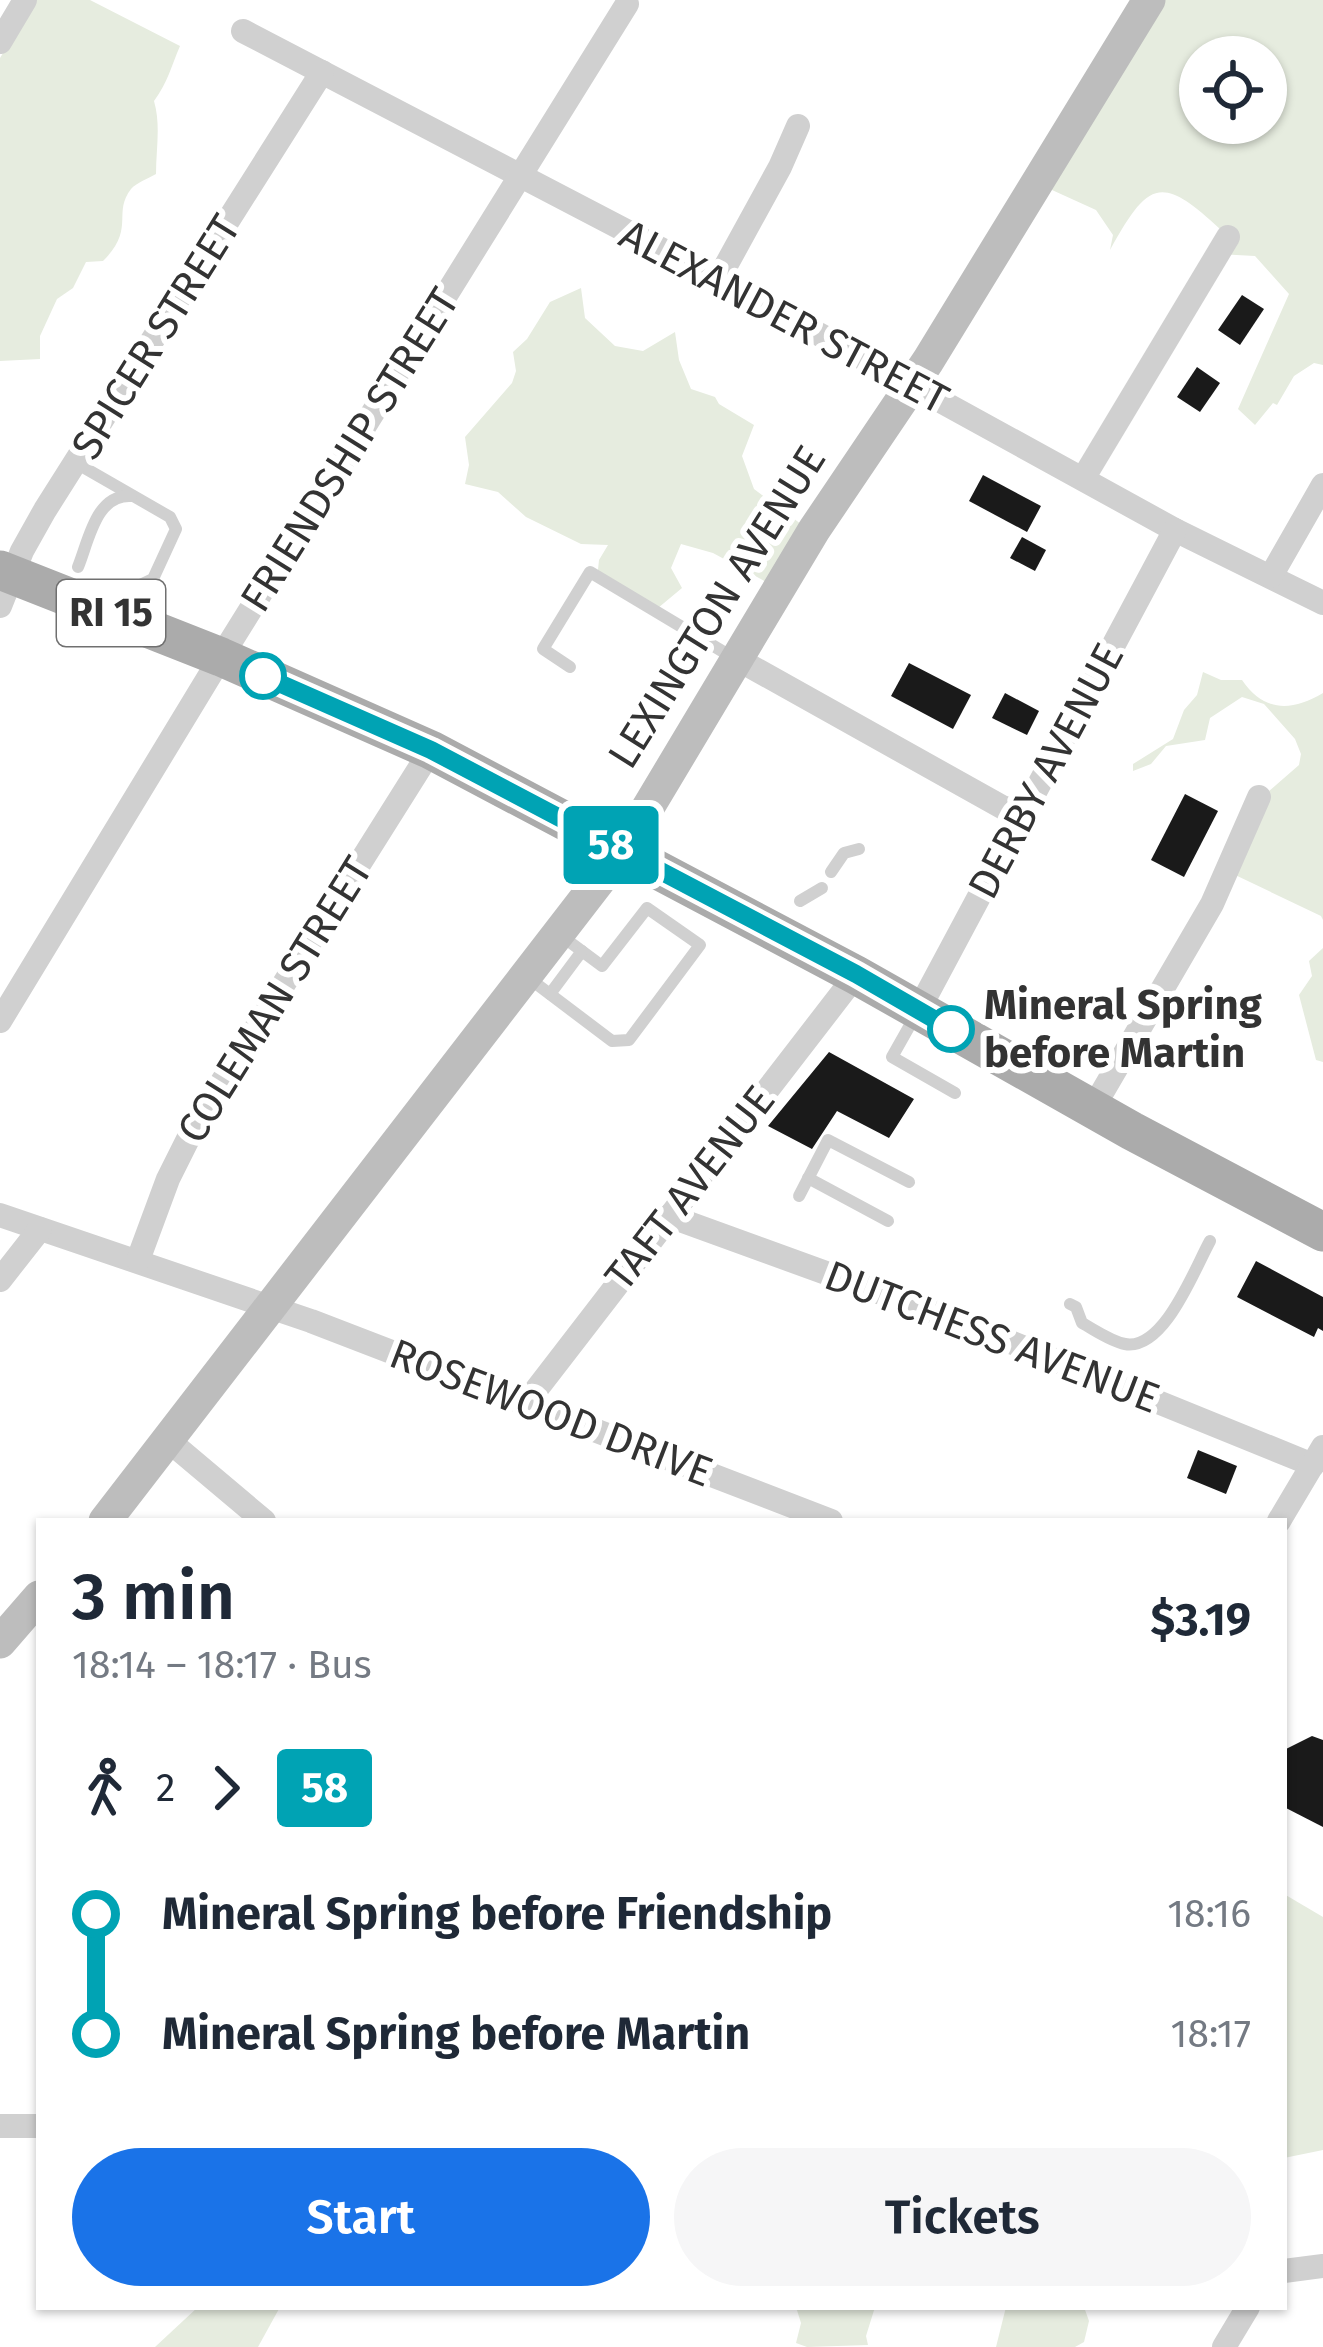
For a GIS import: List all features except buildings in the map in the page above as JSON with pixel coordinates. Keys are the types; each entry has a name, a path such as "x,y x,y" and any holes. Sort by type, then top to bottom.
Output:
{"main road":[{"name":"RI 15","path":"4,584 220,658 431,750 856,974 1323,1232"}],"street":[{"path":"0,42 25,0"},
{"name":"LEXINGTON AVENUE","path":"107,1518 270,1306 570,942 843,483 911,386 1149,0"},
{"name":"FRIENDSHIP STREET","path":"0,1022 627,4"},
{"name":"ALEXANDER STREET","path":"243,32 718,280 1175,530 1323,603"},
{"name":"SPICER STREET","path":"4,584 45,510 322,72"},
{"path":"718,280 798,126"},
{"path":"1084,477 1228,237"},
{"path":"1271,576 1323,485"},
{"name":"DERBY AVENUE","path":"918,1011 1175,530"},
{"path":"739,660 1002,806 1024,813"},
{"name":"COLEMAN STREET","path":"138,1260 168,1179 195,1125 431,750"},
{"path":"1094,1108 1212,904 1259,797"},
{"name":"TAFT AVENUE","path":"526,1403 856,974"},
{"name":"ROSEWOOD DRIVE","path":"0,1215 270,1306 823,1518"},
{"name":"DUTCHESS AVENUE","path":"669,1216 1318,1456"},
{"path":"0,1280 40,1229"},
{"path":"169,1441 260,1518"},
{"path":"1281,1518 1318,1456"},
{"path":"0,1642 36,1601"},
{"path":"0,2126 36,2126"},
{"path":"1287,2271 1323,2266"},
{"path":"1224,2347 1246,2310"}],"lane":[{"path":"76,463 170,517 176,529 153,579 132,589"},
{"path":"78,567 103,506 120,496 132,496"},
{"path":"570,667 543,650 590,572 739,660"},
{"path":"831,872 844,853 859,849"},
{"path":"800,901 822,888"},
{"path":"537,985 612,1041 629,1040 700,945 646,908 602,966 570,942"},
{"path":"918,1011 892,1057 956,1093"},
{"path":"799,1196 829,1139 909,1182"},
{"path":"808,1178 888,1221"},
{"path":"1070,1304 1082,1323 1120,1343 1142,1343 1159,1332 1210,1240"}],"shaded area":[{"path":"35,0 90,0 180,46 154,101 156,174 133,187 126,198 119,239 103,261 86,262 73,288 57,299 40,336 40,359 0,361 0,58"},
{"path":"1150,0 1323,0 1323,365 1314,363 1294,376 1277,405 1273,403 1255,425 1238,409 1289,294 1255,256 1218,254 1220,229 1183,199 1157,193 1146,199 1110,250 1113,235 1096,210 1041,185"},
{"path":"581,288 585,318 615,346 643,351 675,332 679,360 691,389 715,397 754,425 742,456 754,489 809,530 779,589 713,553 681,544 671,568 682,588 652,613 597,579 599,560 608,545 581,544 526,517 498,492 465,484 469,465 465,437 512,383 516,371 513,352 550,302"},
{"path":"1203,672 1221,680 1242,680 1259,698 1279,706 1323,693 1323,920 1231,873 1269,791 1299,765 1301,754 1295,739 1264,704 1242,697 1210,718 1205,740 1166,746 1151,764 1133,771 1133,764 1173,739 1184,710 1197,695"},
{"path":"1323,948 1323,1062 1316,1060 1299,995 1312,976 1309,961"},
{"path":"1287,1896 1323,1917 1323,2150 1287,2157"},
{"path":"195,2310 278,2310 258,2347 155,2347"},
{"path":"797,2310 874,2310 868,2345 807,2347 796,2343 801,2323"},
{"path":"1005,2310 1085,2310 1089,2321 1084,2342 1075,2347 996,2347"}],"bus line":[{"name":"58","path":"263,676 431,750 951,1029"}],"place":[{"name":"Mineral Spring before Martin","path":"951,1029"}]}
